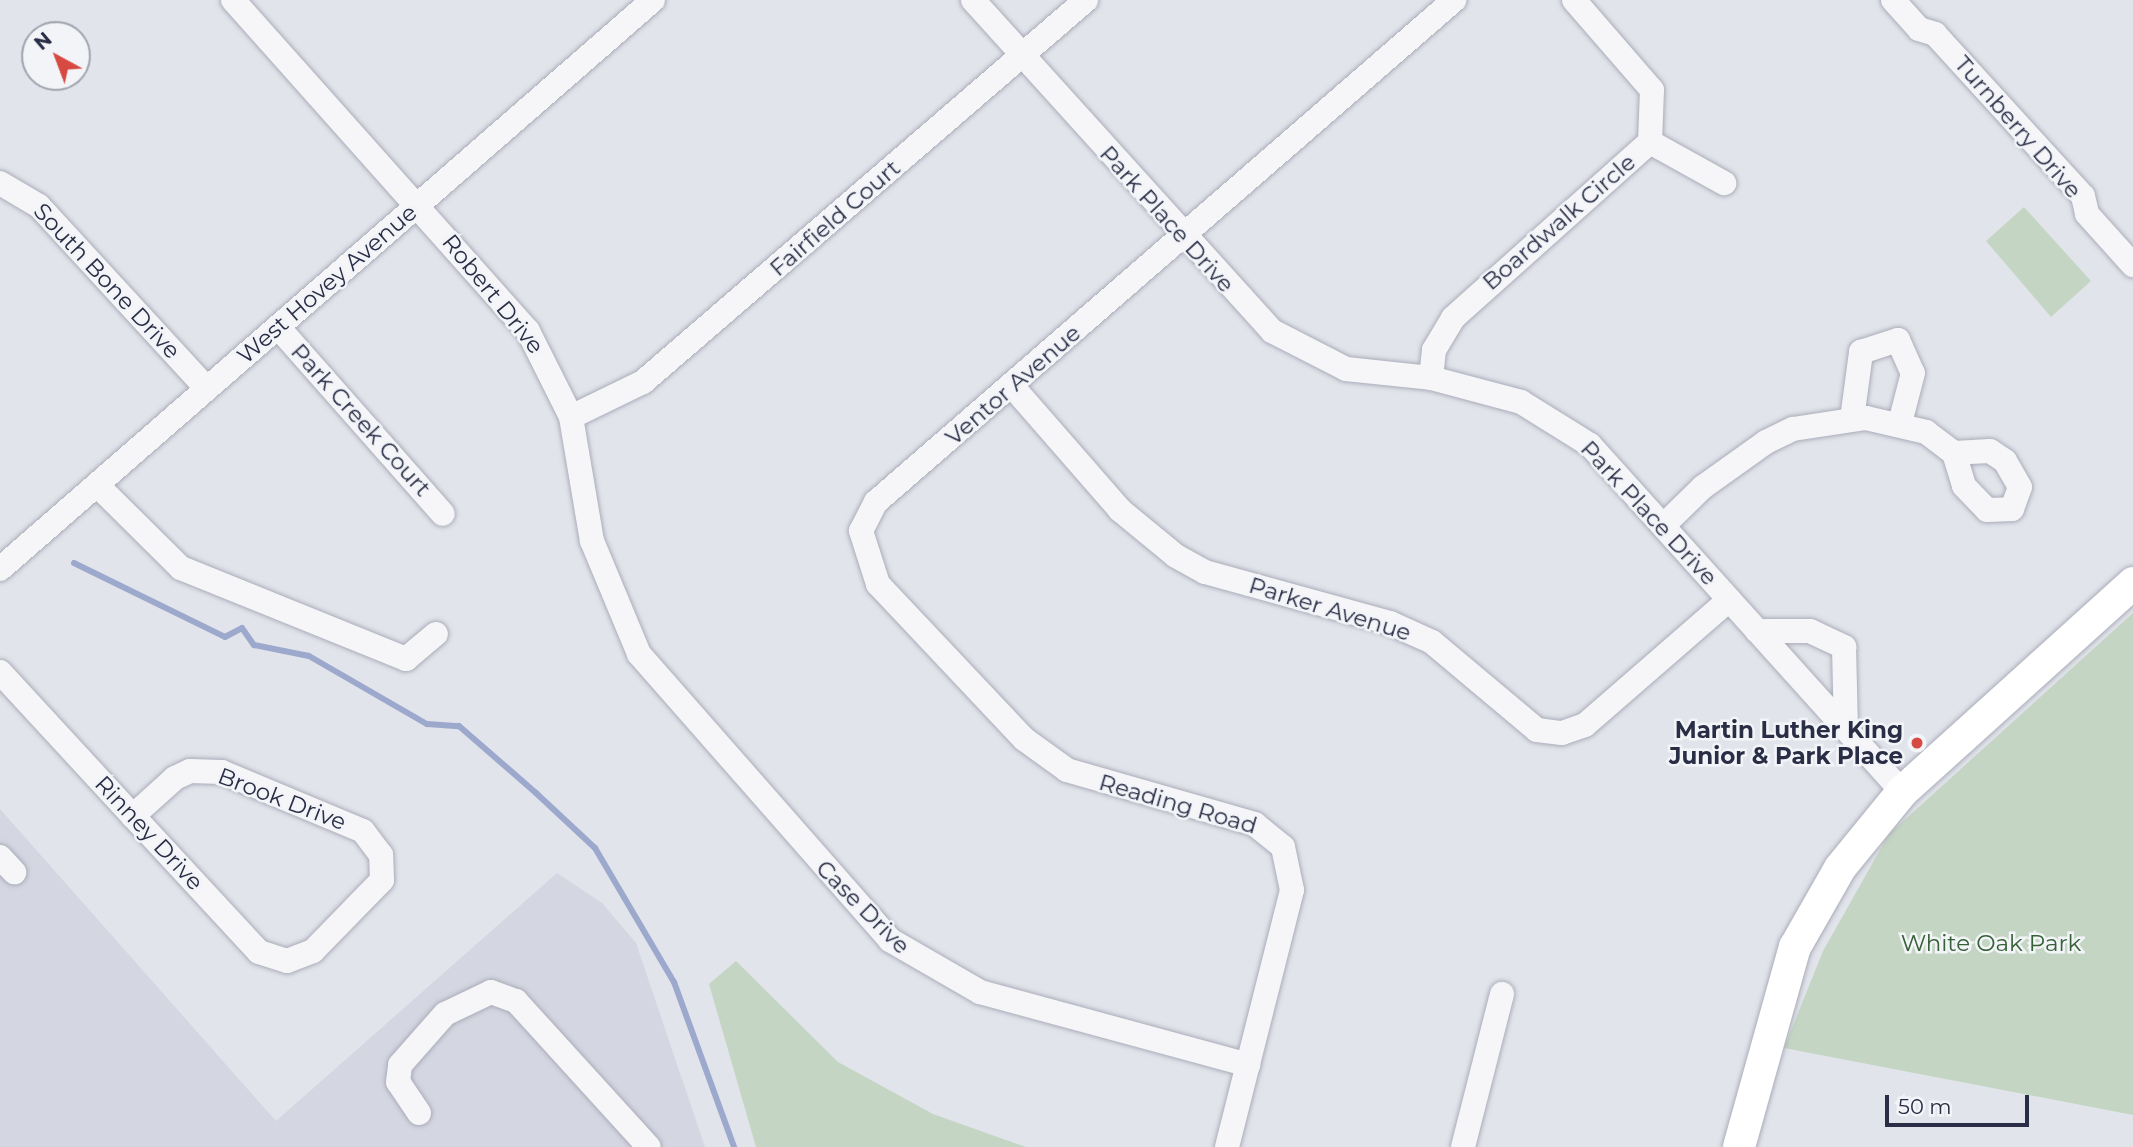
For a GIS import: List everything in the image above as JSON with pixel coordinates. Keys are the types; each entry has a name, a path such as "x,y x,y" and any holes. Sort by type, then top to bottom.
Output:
{"main road":[{"path":"1739,1147 1795,947 1840,868 1902,792 2133,583"}],"street":[{"name":"West Hovey Avenue","path":"0,569 653,0"},
{"name":"Park Place Drive","path":"973,0 1182,236 1272,331 1305,351 1346,369 1431,378 1498,394 1548,416 1590,445 1902,792"},
{"name":"Fairfield Court","path":"571,417 643,382 1086,0"},
{"path":"1182,236 1454,0"},
{"name":"Boardwalk Circle","path":"1431,378 1434,351 1452,318 1650,142 1652,90 1574,0"},
{"name":"Turnberry Drive","path":"1893,0 1919,29 1935,34 2083,196 2087,214 2133,265"},
{"name":"Robert Drive","path":"236,1 419,204 528,331 571,417 604,576"},
{"path":"1650,142 1724,183"},
{"name":"South Bone Drive","path":"0,183 39,206 207,389"},
{"name":"Ventor Avenue","path":"861,544 876,502 1182,236"},
{"name":"Park Creek Court","path":"278,327 443,513"},
{"path":"1852,419 1861,352 1898,340 1913,373 1900,423"},
{"name":"Parker Avenue","path":"1012,386 1120,510 1176,556 1205,572 1390,623 1432,642 1537,730 1562,733 1585,725 1729,600"},
{"path":"1664,525 1721,472 1766,442 1793,429 1852,419 1900,423 1926,432 1954,453"},
{"path":"97,485 181,568 406,659 436,634"},
{"name":"Reading Road","path":"861,544 878,584 1024,739 1067,770 1255,824 1283,846 1292,890 1227,1147"},
{"name":"Case Drive","path":"604,576 656,678 890,940 980,992 1248,1065"},
{"path":"1757,631 1810,631 1844,647 1846,729"},
{"name":"Rinney Drive","path":"0,672 259,952 286,961 313,951"},
{"name":"Brook Drive","path":"133,816 175,778 190,771 222,772 363,831 383,866 375,893 313,951"},
{"path":"419,1113 398,1082 400,1065 445,1014 491,992 516,1001 649,1147"},
{"path":"1463,1147 1502,993"}],"shaded area":[{"path":"0,809 276,1121 557,873 602,903 636,943 705,1147 0,1147"}],"green space":[{"path":"2024,207 2091,281 2051,317 1986,241"},
{"name":"White Oak Park","path":"2133,613 2133,1115 1784,1048 1823,951 1889,834"},
{"path":"736,961 838,1062 933,1114 1026,1147 756,1147 709,984"}],"waterway":[{"path":"74,563 225,637 242,628 254,645 309,656 427,724 459,726 536,793 595,848 674,982 734,1147"}],"place":[{"name":"Martin Luther King Junior & Park Place","path":"1917,743"}]}
